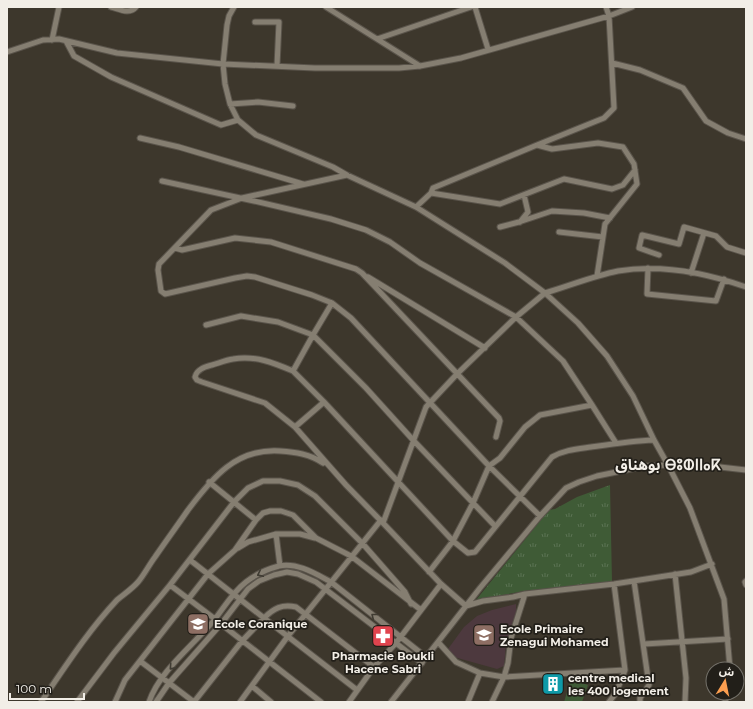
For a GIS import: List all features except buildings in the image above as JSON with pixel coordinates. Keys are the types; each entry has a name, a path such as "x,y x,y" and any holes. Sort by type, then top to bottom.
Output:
{"street":[{"path":"52,40 59,7"},
{"path":"111,7 129,12 133,11 136,7"},
{"path":"234,7 227,24 222,64 224,84 230,104 238,120 256,135 333,166 347,175 416,207 504,263 545,293 578,323 607,356 633,396 654,440 690,508 724,599 729,661"},
{"path":"326,7 420,66"},
{"path":"377,39 472,7"},
{"path":"475,7 488,49"},
{"path":"416,207 431,193 433,188 604,118 614,108 609,16 606,7"},
{"path":"7,52 43,40 59,39 118,52 222,64 315,68 399,68 420,66 461,58 488,49 609,16 632,7"},
{"path":"255,22 279,22 277,66"},
{"path":"66,41 74,56 111,77 221,125 238,120"},
{"path":"612,64 640,70 683,88 706,121 728,133 746,139"},
{"path":"230,104 258,102 293,106"},
{"path":"140,138 179,146 304,185"},
{"path":"537,145 552,149 598,143 623,147 634,164 637,184 605,224 597,276"},
{"path":"431,193 500,204 564,179 612,189 623,185 635,170"},
{"path":"347,175 242,198 211,210 159,264 158,270 162,291 165,294 247,276 265,280 332,303 352,318 488,466 540,516"},
{"path":"162,181 331,219 366,230 390,242 420,263 516,317 564,361 616,443"},
{"path":"519,222 528,212 524,195"},
{"path":"500,227 552,211 584,213 610,218"},
{"path":"659,255 639,248 642,235 679,244 684,227 716,236 727,247 746,253"},
{"path":"559,232 603,237"},
{"path":"691,273 704,232"},
{"path":"175,248 182,250 235,238 271,242 356,268 499,418 500,421 496,437"},
{"path":"648,268 647,294 716,301 724,279"},
{"path":"240,702 288,636 326,590 351,556 382,521 426,407 457,374 516,317 545,293 617,271 648,268 660,268 724,279 746,287"},
{"path":"362,273 485,348"},
{"path":"293,371 332,303"},
{"path":"206,325 241,316 278,322 313,335 366,388 413,440 496,526"},
{"path":"466,606 429,572 329,467 295,427 265,402 197,380 195,377 197,372 202,368 233,359 251,358 270,361 293,371 324,402 453,541 468,553 475,552 552,457 560,452 616,443 654,440"},
{"path":"295,427 324,402"},
{"path":"429,572 453,541 473,503 488,466 500,458 525,427 540,415 592,405"},
{"path":"41,702 99,621 118,600 138,582 172,532 209,482 223,470 236,461 259,452 275,450 292,451 318,459 329,467"},
{"path":"391,702 466,606 540,516 566,488 598,476 646,466 711,466 746,470"},
{"path":"77,702 114,653 190,560 234,502 248,488 263,481 280,481 298,485 315,496 363,544 405,592 411,604"},
{"path":"209,482 256,520"},
{"path":"235,550 256,520 263,514 270,511 281,511 293,515 316,538"},
{"path":"276,534 280,566"},
{"path":"115,702 125,680 208,574 235,550 248,542 276,534 300,534 316,538 351,556 411,604 421,610"},
{"path":"190,560 357,690"},
{"path":"466,606 483,601 525,594 614,584 691,572 712,564"},
{"path":"149,702 162,678 215,619 234,593 246,582 259,574 280,566 296,566 331,582 426,657"},
{"path":"156,702 169,683 221,624 248,589 259,581 287,572 298,574 316,582 422,663"},
{"path":"675,574 686,678 685,702"},
{"path":"634,581 649,685 640,698 640,702"},
{"path":"348,702 374,667 396,643 441,584"},
{"path":"609,702 616,693 625,670 614,584"},
{"path":"170,585 215,619"},
{"path":"492,702 504,677 508,663 511,638 525,594"},
{"path":"140,661 194,702 242,641 271,611 281,605 296,607 374,667"},
{"path":"221,624 321,702"},
{"path":"644,644 728,639"},
{"path":"438,642 456,662 480,673 504,677 625,670"},
{"path":"468,702 480,673"},
{"path":"252,686 271,702"}],"shaded area":[{"name":"Ecole Primaire Zenagui Mohamed","path":"516,604 516,612 506,644 504,666 497,669 454,657 448,649 464,627 477,616 492,610"}],"green space":[{"path":"610,485 612,582 524,591 476,600 549,510 555,509 577,497"},
{"path":"571,679 588,685 582,702 564,702"}],"place":[{"name":"Ecole Coranique","path":"198,624"},
{"name":"Ecole Primaire Zenagui Mohamed","path":"484,635"},
{"name":"Pharmacie Boukli Hacene Sabri","path":"383,636"},
{"name":"centre medical les 400 logement","path":"553,684"}],"district":[{"name":"بوهناق ⴱⵓⵀⵏⵏⴰⴽ","path":"668,464"}]}
